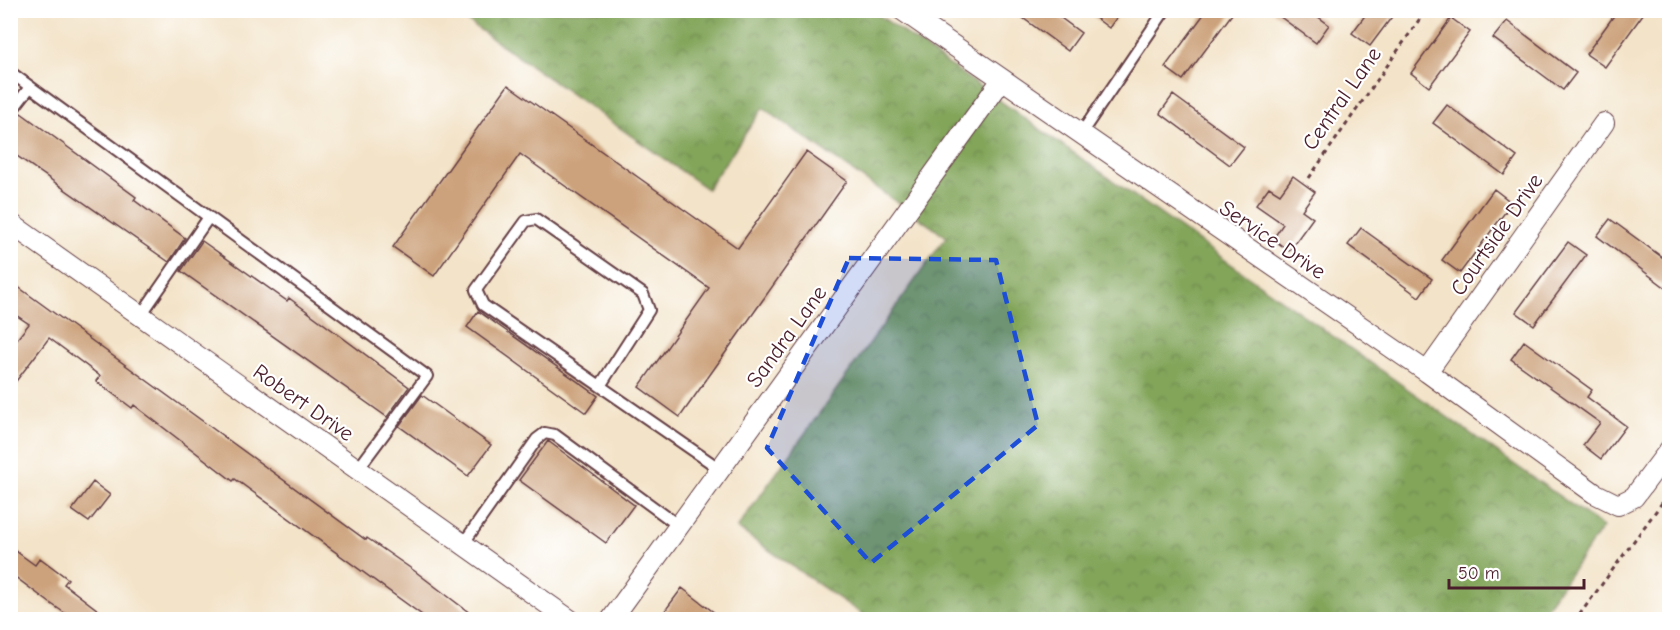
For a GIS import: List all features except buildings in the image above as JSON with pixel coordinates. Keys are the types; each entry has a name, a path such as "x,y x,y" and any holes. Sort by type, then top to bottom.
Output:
{"street":[{"name":"Service Drive","path":"902,10 1000,81 1426,372 1594,494 1618,505 1634,497 1670,449"},
{"name":"Sandra Lane","path":"611,620 1000,81"},
{"name":"Courtside Drive","path":"1426,372 1604,123"},
{"name":"Robert Drive","path":"10,223 570,620"}],"lane":[{"path":"1080,135 1165,10"},
{"path":"10,72 427,376 358,470"},
{"path":"10,113 30,87"},
{"path":"141,315 209,217"},
{"path":"600,386 649,310 643,294 536,219 526,221 476,290 483,305 600,386 720,469"},
{"path":"463,544 537,439 545,432 555,435 679,526"}],"path":[{"name":"Central Lane","path":"1309,178 1426,10"},
{"path":"1588,620 1580,614 1670,492"}],"highlighted area":[{"path":"849,258 996,260 1038,425 871,563 767,448"}],"green space":[{"path":"453,11 873,11 1603,527 1538,619 869,619 737,528 946,237 763,108 707,189"}]}
